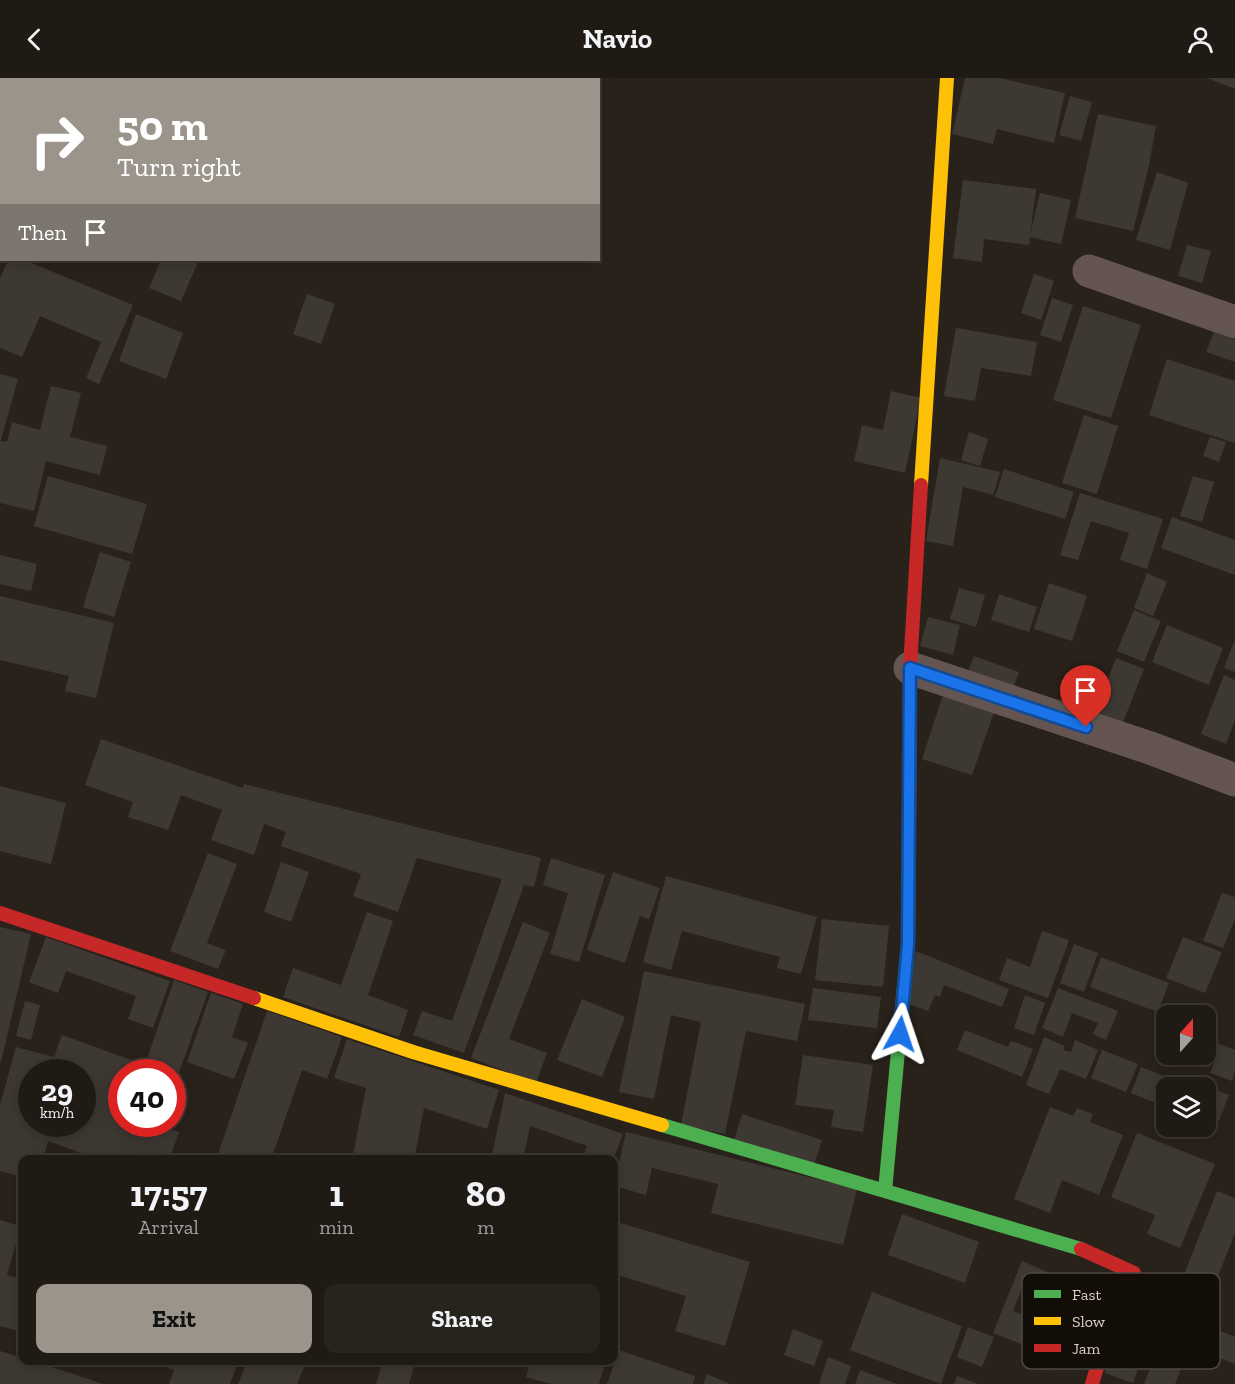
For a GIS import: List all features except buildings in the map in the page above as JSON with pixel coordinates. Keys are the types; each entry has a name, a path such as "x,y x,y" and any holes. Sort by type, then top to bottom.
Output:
{"street":[{"path":"885,1191 908,944 910,668 947,78"},
{"path":"1089,271 1235,322"},
{"path":"910,668 1153,749 1235,780"},
{"path":"0,913 413,1052 1077,1247 1134,1273"},
{"path":"1092,1384 1096,1369"}],"traffic: fast":[{"path":"885,1191 908,944 909,837"},
{"path":"662,1125 1081,1249"}],"traffic: slow":[{"path":"921,485 947,78"},
{"path":"254,998 413,1052 662,1125"}],"traffic: jam":[{"path":"909,837 910,668 921,485"},
{"path":"0,913 254,998"},
{"path":"1081,1249 1134,1273"},
{"path":"1092,1384 1096,1369"}],"route":[{"path":"900,1034 908,944 910,668 1086,727"}]}
